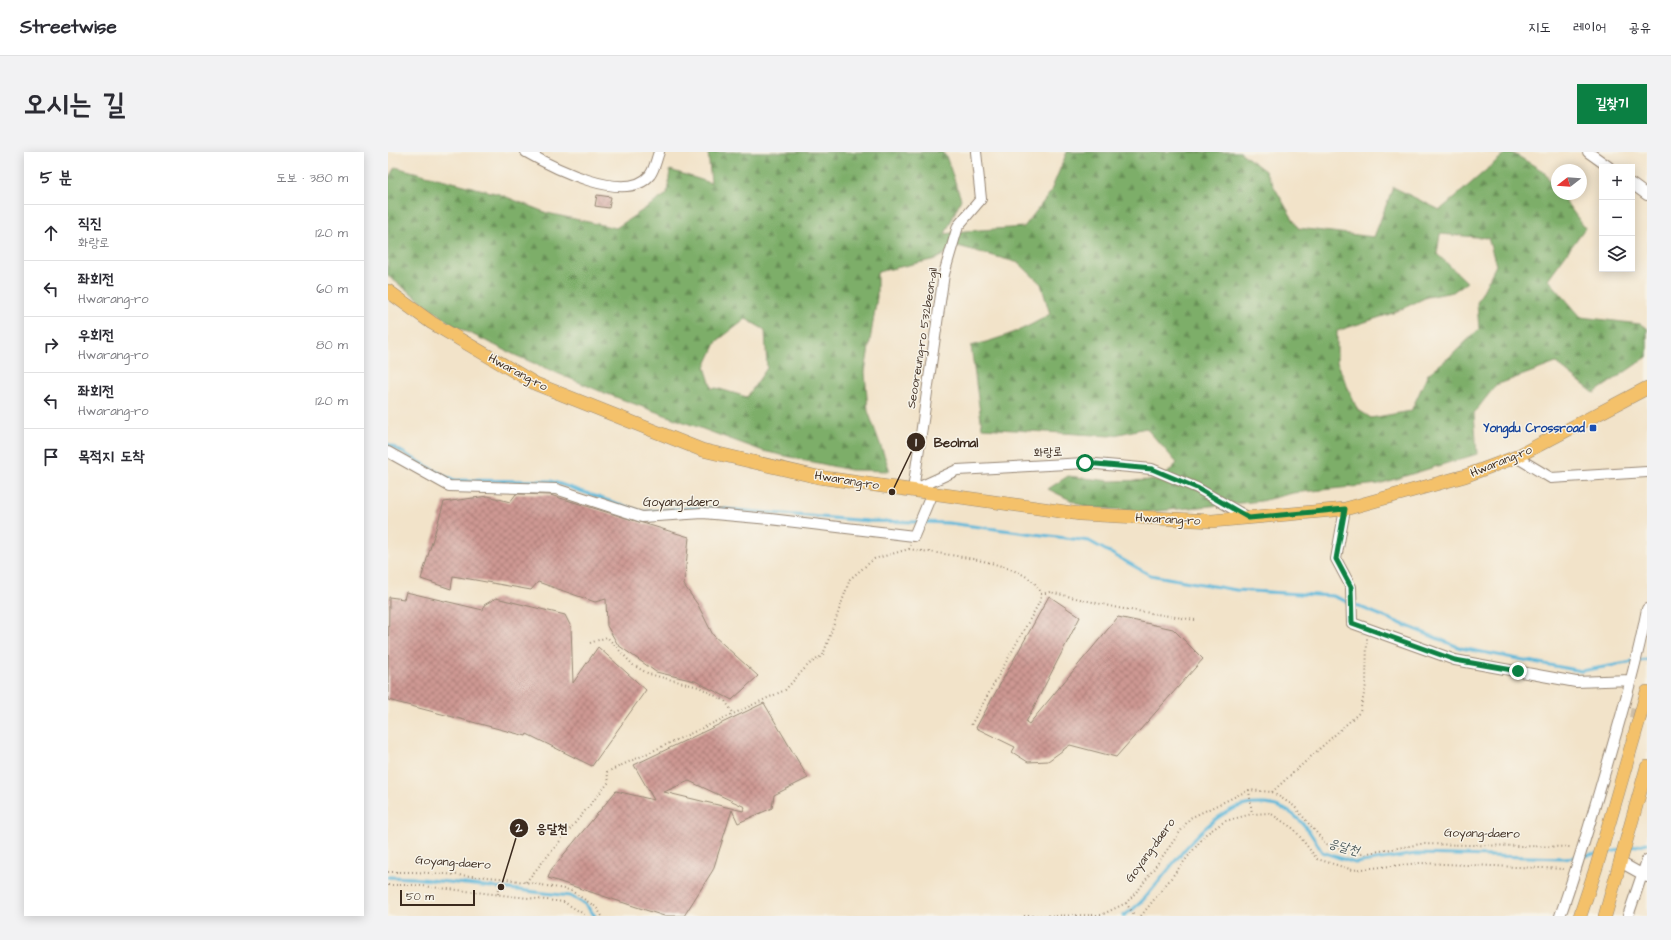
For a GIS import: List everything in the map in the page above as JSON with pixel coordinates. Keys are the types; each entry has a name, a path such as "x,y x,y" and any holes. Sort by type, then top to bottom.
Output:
{"main road":[{"name":"Hwarang-ro","path":"388,291 432,323 536,384 702,450 818,477 1080,514 1212,521 1345,509 1465,476 1516,457 1647,388"},
{"path":"1580,916 1597,865 1647,692"},
{"path":"1605,916 1647,767"}],"street":[{"path":"526,152 558,168 606,186 614,187 638,184 644,180 650,175 659,152"},
{"name":"Seooreung-ro 532beon-gil","path":"913,490 944,274 958,226 981,198 976,152"},
{"path":"1588,152 1605,164"},
{"path":"1635,186 1647,195"},
{"name":"Goyang-daero","path":"388,452 449,486 556,489 642,517 703,513 770,519 914,536"},
{"path":"1516,457 1550,478 1647,472"},
{"name":"화랑로","path":"913,490 957,470 1085,463 1152,469 1197,488 1249,518"},
{"path":"914,536 932,493"},
{"path":"1345,509 1336,559 1351,587 1352,623 1455,660 1576,682 1632,676"},
{"path":"1560,916 1578,866 1626,711 1647,609"},
{"path":"1621,860 1645,875"},
{"path":"1628,916 1645,875 1647,860"}],"path":[{"path":"909,550 914,536"},
{"path":"526,882 609,782 607,772 785,690 808,665 823,655 850,579 874,559 909,550 978,560 1013,569 1033,583 1041,594 1039,603 970,725"},
{"path":"1041,594 1050,592 1118,608 1195,620"},
{"path":"1272,792 1360,712 1366,685 1367,629"},
{"path":"590,643 607,637 633,665 649,674 699,686 725,701 734,714"},
{"path":"1249,790 1252,814"},
{"name":"Goyang-daero","path":"1024,916 1101,915 1126,904 1140,888 1190,818 1249,790 1272,792 1294,806 1326,844 1362,854 1421,844 1583,848"},
{"path":"1141,916 1206,834 1225,821 1252,814 1270,813 1294,829 1317,859 1353,870 1420,863 1578,866"},
{"name":"Goyang-daero","path":"388,872 415,872 501,878 570,890 596,907 602,916"},
{"path":"498,894 501,878"},
{"path":"388,885 412,884 564,902 587,916"},
{"path":"1126,904 1135,916"}],"green space":[{"path":"708,152 942,152 946,156 961,199 945,234 965,231 1024,227 1050,193 1067,152 1240,152 1265,171 1298,228 1374,237 1393,187 1440,210 1507,152 1511,152 1543,171 1551,182 1551,200 1564,200 1585,228 1548,279 1581,317 1640,324 1647,328 1647,357 1594,393 1556,363 1496,385 1474,413 1477,454 1379,484 1293,493 1261,501 1148,512 1085,507 1048,489 1068,476 1110,481 1161,480 1177,463 1146,428 1110,436 982,428 971,346 1012,333 1031,325 1050,314 1041,284 1019,263 958,246 936,259 877,272 877,297 865,372 868,411 890,471 850,470 763,451 602,392 517,356 453,325 388,276 388,179 395,167 499,194 547,213 616,228 667,194 670,170 711,183","holes":["1440,234 1488,238 1496,265 1477,303 1479,329 1452,355 1428,374 1411,411 1371,418 1357,409 1337,362 1337,331 1393,313 1427,297 1453,292 1467,282 1437,254","746,319 765,330 767,368 747,397 716,388 712,389 705,367 717,341"]}],"building":[{"path":"597,195 611,197 609,208 595,206"},
{"path":"516,494 550,495 689,537 684,585 698,605 713,635 758,676 732,700 695,681 656,672 618,645 607,626 606,599 595,602 538,582 531,590 453,576 451,589 421,579 444,502 488,496 510,502"},
{"path":"406,592 483,610 484,605 496,598 565,615 571,627 573,683 598,647 646,690 592,766 527,734 526,736 388,700 389,597 404,599"},
{"path":"1049,596 1080,617 1026,722 1029,724 1118,617 1173,629 1203,659 1116,757 1070,745 1048,761 1028,762 1012,752 1015,747 976,728"},
{"path":"764,703 808,778 774,795 772,808 738,823 732,810 713,870 684,916 664,916 548,878 551,870 616,791 654,800 634,765","holes":["689,781 745,807 743,811 664,792"]}],"waterway":[{"path":"388,444 452,480 551,481 642,512 701,507 868,521 917,522"},
{"path":"923,522 948,523 1089,541 1150,575 1236,590 1333,596 1461,648 1581,671 1633,662"},
{"path":"1638,661 1647,660"},
{"name":"응달천","path":"1123,916 1145,898 1185,849 1207,826 1232,809 1249,804 1272,805 1282,808 1305,826 1322,852 1355,863 1416,854 1564,858 1577,857"},
{"name":"응달천","path":"1628,848 1647,843"},
{"name":"응달천","path":"1604,853 1620,850"},
{"name":"응달천","path":"1583,856 1597,854"},
{"name":"응달천","path":"388,877 413,878 570,896 585,904 595,916"}],"tunnel":[{"path":"1630,712 1647,715"}],"place":[{"name":"Yongdu Crossroad","path":"1593,428"},
{"name":"Beolmal","path":"892,492"},
{"name":"응달천","path":"501,887"}],"route":[{"path":"1085,463 1152,469 1197,488 1249,518 1345,509 1336,559 1351,587 1352,623 1455,660 1518,671"}]}
